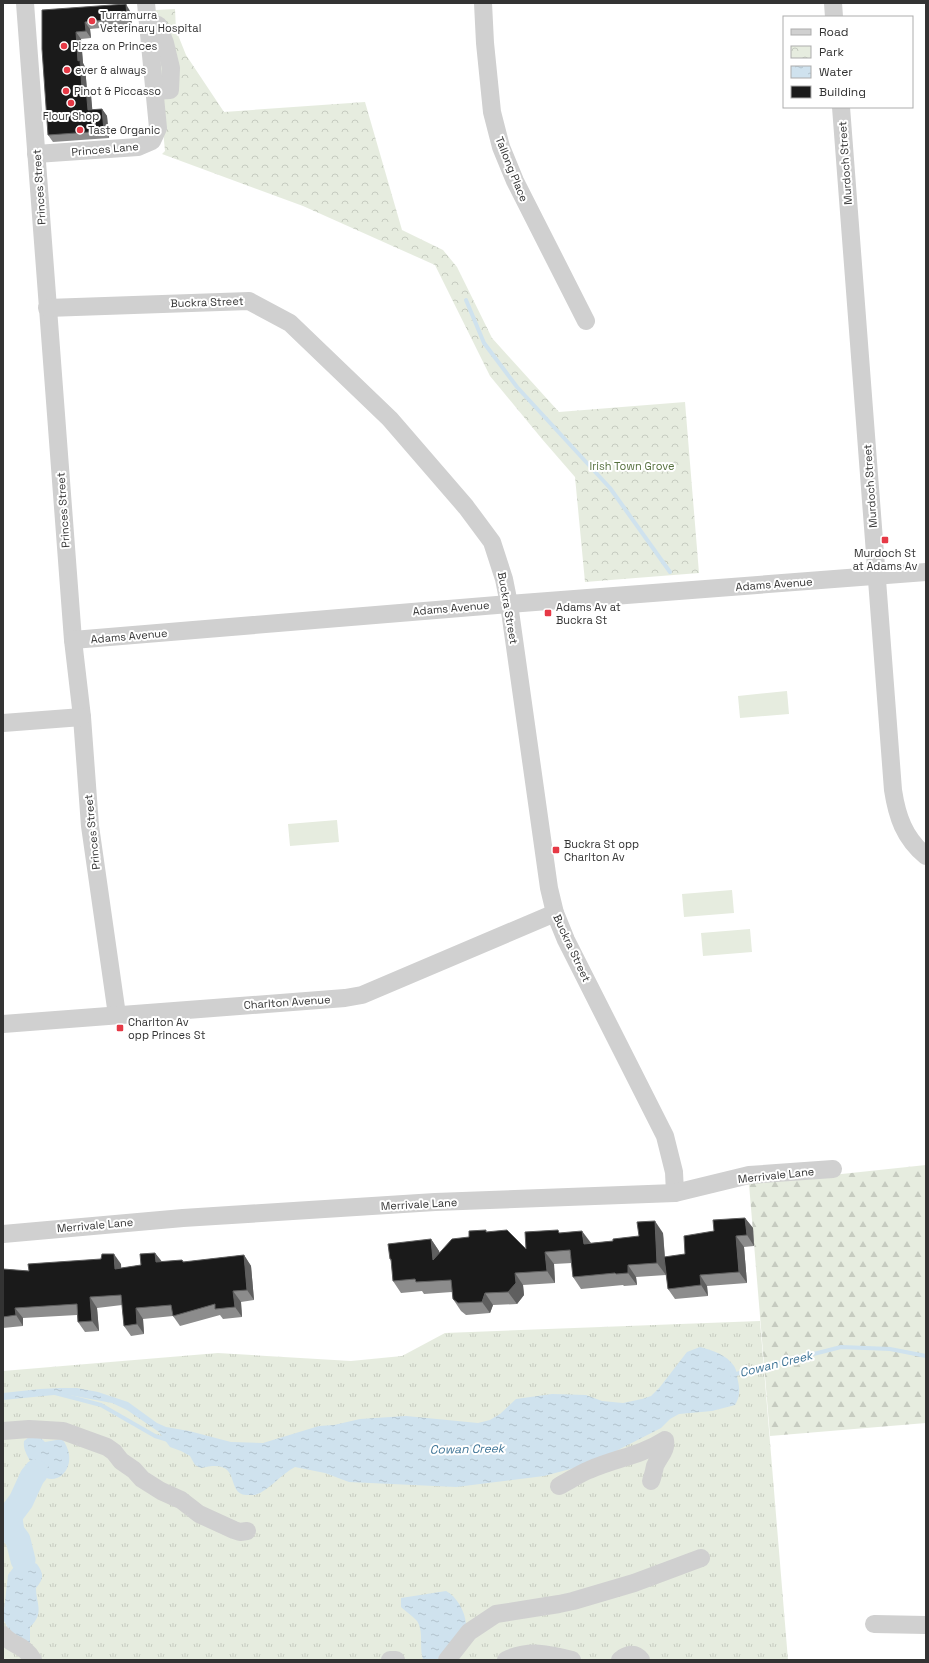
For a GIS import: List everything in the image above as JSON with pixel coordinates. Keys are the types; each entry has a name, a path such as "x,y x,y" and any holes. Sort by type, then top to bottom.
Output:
{"street":[{"name":"Princes Street","path":"25,3 73,640 82,717 90,826 117,1015"},
{"name":"Princes Lane","path":"36,154 138,147 152,141 158,128 146,3"},
{"name":"Tallong Place","path":"483,3 485,43 492,112 501,147 515,180 586,321"},
{"path":"832,3 834,16"},
{"name":"Murdoch Street","path":"841,108 893,790 896,808 904,831 920,851 926,856"},
{"name":"Buckra Street","path":"47,308 248,301 290,323 390,419 470,513 492,542 501,568 509,604 549,888 556,913 566,940 665,1136 674,1172 675,1193"},
{"name":"Adams Avenue","path":"73,640 509,604 926,572"},
{"path":"3,723 82,717"},
{"name":"Charlton Avenue","path":"3,1024 345,998 362,995 556,913"},
{"name":"Merrivale Lane","path":"3,1234 183,1218 427,1203 675,1193 749,1176 833,1169"},
{"path":"3,1431 24,1429 64,1431 107,1447 114,1452 121,1461 134,1470 142,1479 161,1491 180,1500 198,1514 234,1530 240,1532 247,1531"},
{"path":"559,1486 588,1470 637,1455 665,1440 666,1445 664,1451 656,1464 651,1481"},
{"path":"447,1660 469,1632 496,1614 573,1601 634,1583 701,1558"},
{"path":"874,1624 926,1625"},
{"path":"3,1635 14,1644 22,1647 29,1653 33,1660"},
{"path":"506,1660 516,1655 547,1653 572,1660"},
{"path":"620,1660 624,1656 631,1654 639,1656 641,1660"},
{"path":"390,1660 396,1660"}],"green space":[{"name":"Irish Town Grove","path":"175,9 176,30 186,55 224,112 365,102 402,230 443,250 457,267 492,338 559,412 685,402 699,573 585,582 575,477 490,376 435,265 303,206 162,154 165,151 152,14 156,10"},
{"path":"787,691 789,714 740,718 738,696"},
{"path":"337,820 339,842 290,846 288,824"},
{"path":"732,890 734,913 684,917 682,894"},
{"path":"750,929 752,952 703,956 701,933"},
{"path":"926,1165 926,1423 770,1436 749,1184"},
{"path":"760,1321 788,1660 3,1660 3,1371 218,1353 351,1361 402,1356 445,1333"}],"water":[{"path":"700,1347 714,1351 723,1356 731,1362 735,1368 739,1396 735,1405 712,1411 679,1414 670,1419 661,1428 616,1451 574,1468 544,1476 456,1487 349,1482 325,1473 295,1467 260,1493 255,1495 246,1495 240,1493 228,1471 223,1467 214,1466 201,1468 195,1465 190,1456 170,1447 159,1432 127,1410 112,1403 64,1394 3,1400 3,1393 40,1389 77,1388 98,1392 128,1402 157,1423 166,1427 189,1431 231,1442 263,1443 319,1426 334,1425 360,1419 406,1416 478,1423 490,1420 500,1414 516,1399 552,1394 586,1395 602,1401 623,1403 642,1399 651,1396 660,1387 687,1352"},
{"path":"38,1435 45,1442 62,1439 68,1450 69,1460 67,1469 61,1476 54,1479 45,1478 37,1471 29,1459 24,1448 24,1441 29,1437"},
{"path":"28,1560 37,1564 42,1574 41,1582 36,1588 39,1608 35,1622 30,1627 30,1644 23,1643 8,1628 3,1619 8,1575 16,1564"},
{"path":"446,1591 454,1597 460,1605 466,1624 438,1660 425,1660 423,1659 422,1654 419,1625 415,1619 401,1607 401,1598"}],"building":[{"path":"126,4 127,18 85,22 86,31 76,32 82,89 86,88 88,110 102,109 104,131 48,135 42,49 42,10"},
{"path":"745,1218 747,1235 736,1236 739,1272 700,1275 701,1285 668,1289 664,1257 685,1254 684,1236 714,1231 713,1220"},
{"path":"655,1221 657,1263 628,1265 628,1273 573,1277 570,1250 545,1252 547,1271 515,1273 516,1283 508,1292 485,1293 482,1302 458,1303 453,1299 451,1280 416,1282 415,1279 393,1281 388,1244 431,1239 433,1260 452,1239 469,1237 469,1231 486,1230 486,1232 507,1230 526,1249 525,1232 558,1230 559,1233 582,1231 584,1244 613,1241 613,1239 639,1236 637,1222"},
{"path":"155,1253 156,1262 182,1260 183,1262 244,1255 247,1290 233,1291 235,1307 215,1309 215,1304 173,1316 171,1305 136,1308 137,1324 124,1326 121,1295 90,1297 92,1321 78,1322 77,1304 15,1308 16,1315 3,1317 3,1269 29,1271 28,1264 101,1259 102,1254 114,1254 115,1269 141,1265 140,1254"}],"waterway":[{"path":"466,300 484,343 517,387 610,488 670,572"},
{"name":"Cowan Creek","path":"732,1375 841,1347 890,1349 926,1356"},
{"name":"Cowan Creek","path":"55,1393 101,1405 155,1436 168,1440"},
{"path":"23,1560 18,1540 12,1532 10,1518 21,1501 32,1477 36,1472"}],"place":[{"name":"Turramurra Veterinary Hospital","path":"92,21"},
{"name":"Pizza on Princes","path":"64,46"},
{"name":"ever & always","path":"67,70"},
{"name":"Pinot & Piccasso","path":"66,91"},
{"name":"Flour Shop","path":"71,103"},
{"name":"Taste Organic","path":"80,130"},
{"name":"Murdoch St at Adams Av","path":"885,540"},
{"name":"Adams Av at Buckra St","path":"548,613"},
{"name":"Buckra St opp Charlton Av","path":"556,850"},
{"name":"Charlton Av opp Princes St","path":"120,1028"}]}
